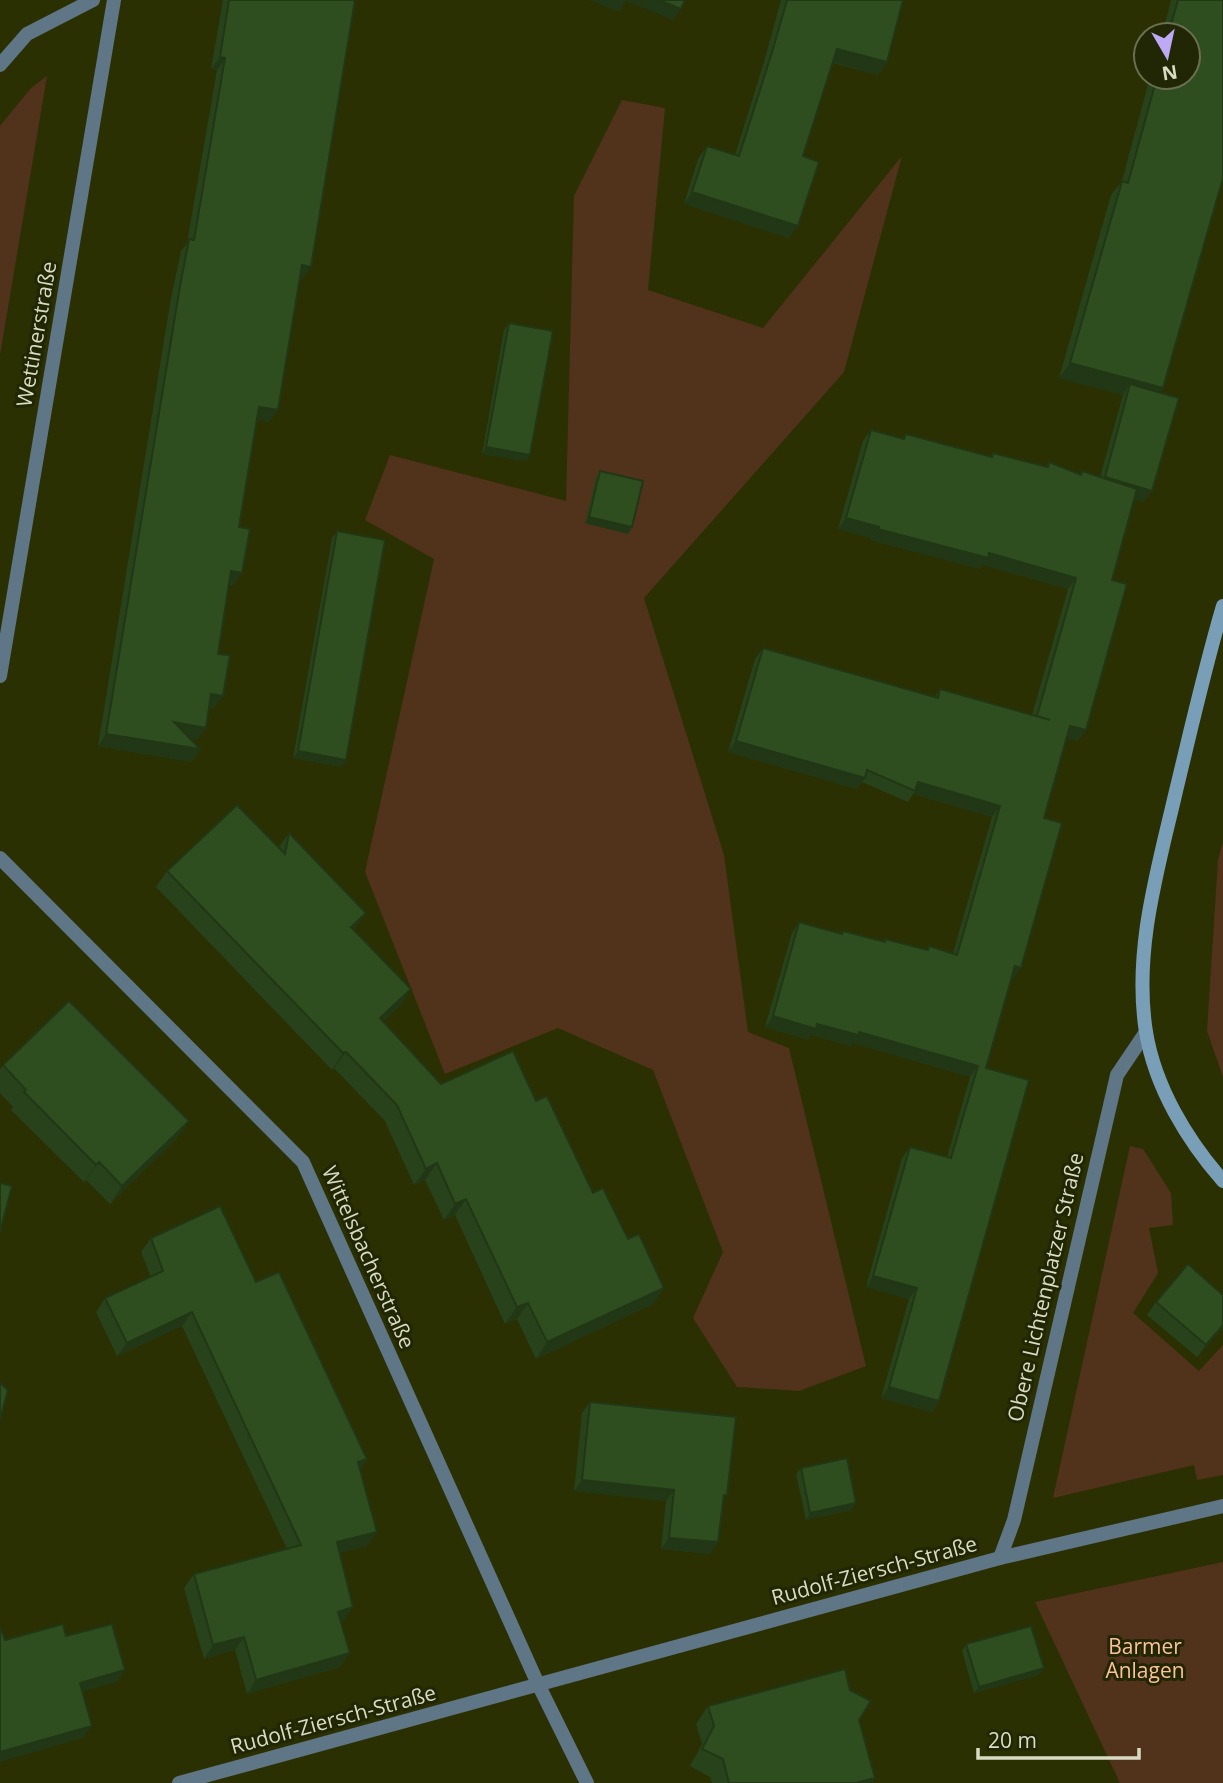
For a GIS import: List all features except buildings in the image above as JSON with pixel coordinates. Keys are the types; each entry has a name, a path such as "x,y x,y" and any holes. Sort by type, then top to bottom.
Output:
{"main road":[{"path":"1223,606 1209,654 1152,895 1142,978 1146,1032 1157,1074 1187,1136 1223,1181"}],"street":[{"path":"0,65 27,34 93,0"},
{"name":"Wettinerstraße","path":"0,676 114,0"},
{"name":"Wittelsbacherstraße","path":"0,858 303,1162 538,1684"},
{"name":"Obere Lichtenplatzer Straße","path":"1000,1558 1014,1520 1117,1075 1146,1032"},
{"name":"Rudolf-Ziersch-Straße","path":"179,1783 1000,1558 1223,1506"},
{"path":"538,1684 587,1783"}],"green space":[{"path":"47,76 0,355 0,126 31,88"},
{"path":"622,100 665,108 648,290 763,328 902,156 844,372 644,598 724,855 748,1032 789,1048 866,1366 799,1391 737,1387 693,1318 723,1252 653,1070 558,1028 445,1074 365,872 434,559 365,520 390,455 566,501 574,196"},
{"path":"1223,842 1223,1077 1207,1031 1218,860"},
{"path":"1130,1146 1143,1149 1171,1193 1173,1225 1149,1228 1158,1273 1133,1313 1199,1371 1223,1345 1223,1475 1197,1480 1194,1465 1053,1498"},
{"name":"Barmer Anlagen","path":"1223,1562 1223,1783 1120,1783 1035,1602"}]}
